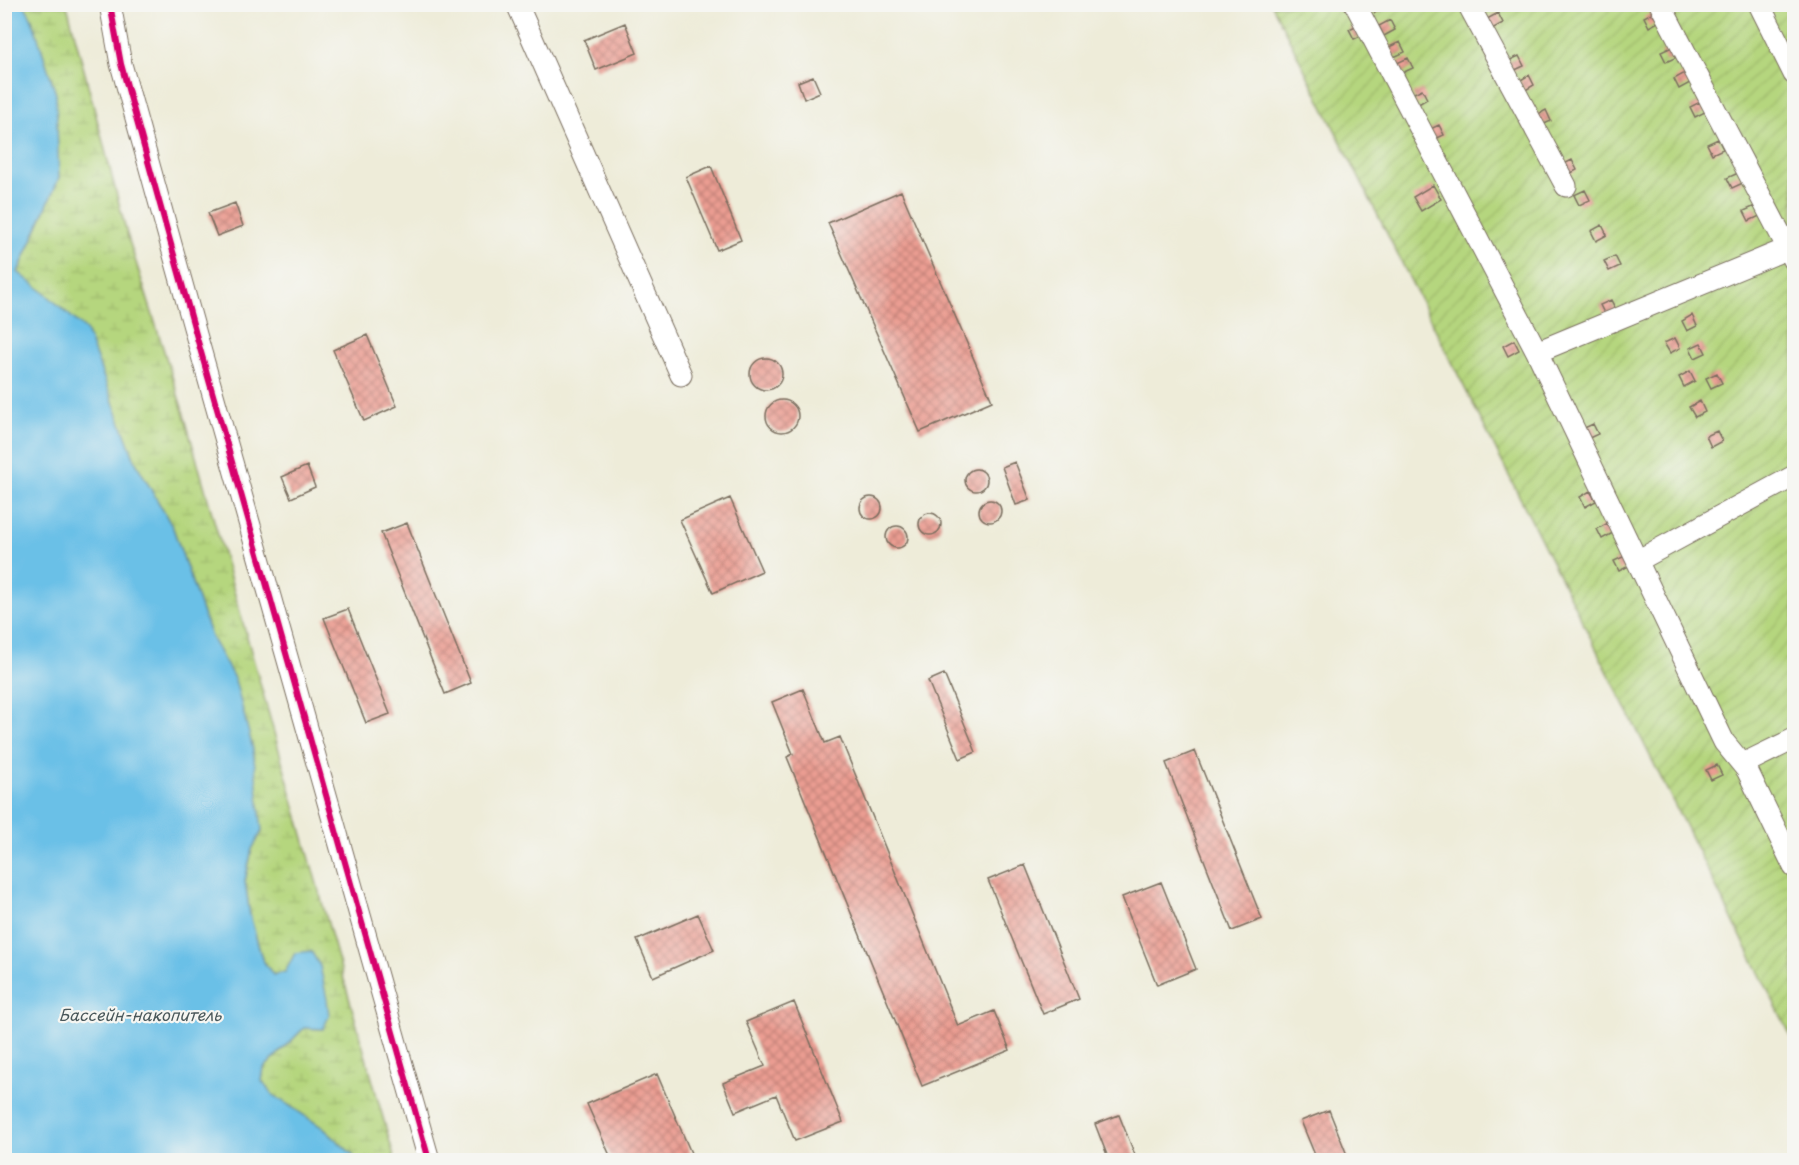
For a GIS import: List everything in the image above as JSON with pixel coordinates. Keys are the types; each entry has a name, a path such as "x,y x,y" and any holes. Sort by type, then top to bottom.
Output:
{"street":[{"path":"110,4 121,64 196,338 429,1161"},
{"path":"517,4 681,375"},
{"path":"1355,4 1537,352 1724,742 1747,770 1794,867"},
{"path":"1468,4 1566,186"},
{"path":"1537,352 1792,254 1659,4"},
{"path":"1759,4 1794,74"},
{"path":"1637,561 1794,476"},
{"path":"1747,770 1749,761 1794,739"}],"green space":[{"path":"24,5 67,5 127,234 183,411 395,1160 355,1160 353,1155 323,1128 272,1094 262,1081 264,1068 304,1028 322,1029 285,972 273,975 262,959 250,915 245,881 252,849 262,831 235,681 211,637 173,528 135,461 86,331 18,272 59,178 32,19"},
{"path":"1272,5 1794,5 1794,1042"}],"water":[{"name":"Бассейн-накопитель","path":"24,4 32,19 56,94 59,178 18,272 86,330 135,461 173,528 211,637 235,680 253,749 262,831 252,849 245,881 250,915 262,959 273,975 285,972 295,953 311,951 320,966 329,1016 323,1029 304,1028 264,1068 262,1081 272,1094 323,1128 353,1155 355,1160 5,1160 4,5"}],"building":[{"path":"1371,4 1384,4 1386,7 1375,13"},
{"path":"1655,11 1660,21 1649,27 1644,17"},
{"path":"1498,13 1503,23 1492,29 1487,19"},
{"path":"1390,20 1395,30 1384,36 1379,26"},
{"path":"625,23 637,53 596,70 584,40"},
{"path":"1360,24 1365,34 1354,39 1349,29"},
{"path":"1400,42 1405,52 1394,57 1389,47"},
{"path":"1672,47 1677,57 1666,62 1661,52"},
{"path":"1519,56 1524,66 1513,71 1508,61"},
{"path":"1408,58 1413,68 1402,73 1397,63"},
{"path":"1685,73 1690,83 1679,89 1674,79"},
{"path":"1529,75 1534,85 1524,91 1519,81"},
{"path":"813,76 820,92 804,99 798,82"},
{"path":"1422,89 1427,99 1417,105 1412,94"},
{"path":"1700,102 1705,112 1695,117 1690,107"},
{"path":"1546,110 1551,121 1540,126 1535,116"},
{"path":"1439,125 1444,135 1433,140 1428,130"},
{"path":"1718,139 1723,149 1712,154 1707,144"},
{"path":"1572,160 1577,170 1567,175 1562,165"},
{"path":"711,166 741,240 717,250 686,177"},
{"path":"1738,173 1743,183 1732,188 1727,178"},
{"path":"1433,185 1441,199 1421,211 1413,197"},
{"path":"1585,190 1590,200 1579,205 1574,195"},
{"path":"901,191 992,401 920,432 828,223"},
{"path":"235,203 243,226 217,236 208,213"},
{"path":"1755,206 1760,216 1749,221 1744,211"},
{"path":"1602,225 1607,235 1596,241 1591,231"},
{"path":"1615,256 1620,266 1609,271 1604,261"},
{"path":"1611,300 1616,310 1605,315 1600,305"},
{"path":"1692,315 1697,326 1687,331 1682,321"},
{"path":"367,335 397,406 364,421 333,350"},
{"path":"1675,338 1680,348 1670,353 1664,343"},
{"path":"1514,340 1519,350 1508,356 1503,346"},
{"path":"1701,343 1706,353 1695,358 1690,348"},
{"path":"766,358 778,362 782,374 778,386 766,390 754,386 750,374 754,362"},
{"path":"1690,371 1695,381 1684,387 1679,377"},
{"path":"1717,373 1722,383 1711,388 1706,378"},
{"path":"782,400 794,404 798,416 794,428 782,432 770,428 766,416 770,404"},
{"path":"1700,401 1705,412 1695,417 1689,407"},
{"path":"1593,424 1598,434 1587,439 1582,429"},
{"path":"1717,431 1722,441 1711,447 1706,436"},
{"path":"1015,462 1030,500 1016,505 1002,467"},
{"path":"307,466 315,487 291,498 282,477"},
{"path":"976,469 984,472 987,480 984,488 976,491 968,488 965,480 968,472"},
{"path":"1590,491 1596,501 1585,507 1580,497"},
{"path":"871,497 879,500 882,508 879,516 871,519 863,516 860,508 863,500"},
{"path":"730,498 762,571 713,593 680,520"},
{"path":"990,500 998,503 1001,511 998,519 990,522 982,519 979,511 982,503"},
{"path":"930,513 938,516 941,524 938,532 930,535 922,532 919,524 922,516"},
{"path":"407,523 471,683 445,694 381,533"},
{"path":"1608,523 1613,533 1602,539 1597,529"},
{"path":"897,526 905,529 908,537 905,545 897,548 889,545 886,537 889,529"},
{"path":"1625,556 1629,566 1619,571 1614,561"},
{"path":"348,609 390,714 366,723 324,618"},
{"path":"944,674 976,752 960,759 928,681"},
{"path":"803,689 825,743 840,737 958,1026 994,1011 1010,1050 922,1086 787,757 793,754 772,702"},
{"path":"1195,751 1262,919 1232,931 1166,763"},
{"path":"1717,765 1722,775 1711,780 1706,770"},
{"path":"1025,865 1079,999 1043,1014 988,880"},
{"path":"1161,882 1196,969 1157,985 1122,897"},
{"path":"698,914 714,950 653,977 637,940"},
{"path":"794,1002 843,1122 795,1141 776,1095 735,1112 723,1083 765,1066 746,1022"},
{"path":"657,1074 694,1160 612,1160 587,1104"},
{"path":"1329,1110 1349,1160 1317,1160 1301,1121"},
{"path":"1119,1115 1137,1160 1109,1160 1095,1124"}],"cycle path":[{"path":"110,4 121,64 429,1160"}]}
